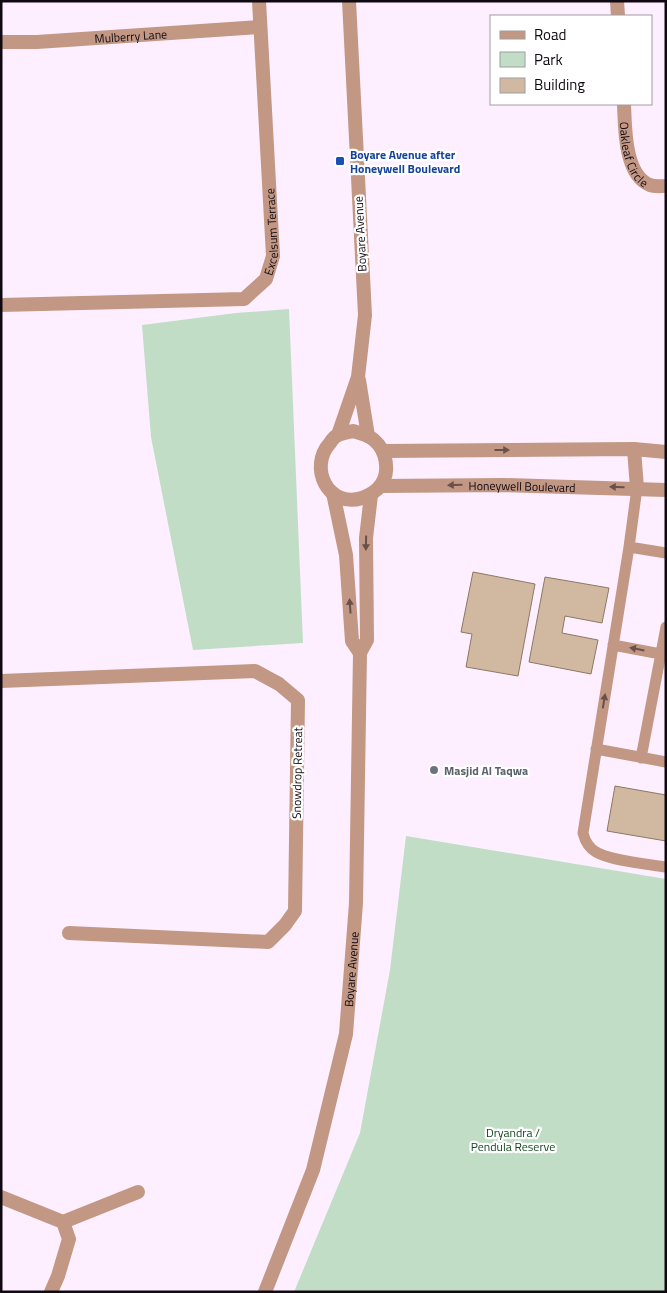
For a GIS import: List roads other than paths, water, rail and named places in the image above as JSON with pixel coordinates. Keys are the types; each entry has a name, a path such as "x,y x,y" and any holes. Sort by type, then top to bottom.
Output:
{"street":[{"name":"Excelsum Terrace","path":"1,305 244,299 266,279 273,256 259,1"},
{"name":"Boyare Avenue","path":"338,435 358,377 365,315 349,1"},
{"path":"617,1 618,15"},
{"name":"Mulberry Lane","path":"1,42 37,42 260,26"},
{"name":"Oakleaf Circle","path":"624,105 627,148 635,172 650,185 666,186"},
{"name":"Boyare Avenue","path":"358,377 368,436"},
{"path":"353,431 368,436 383,451 386,466 384,479 376,491 356,500 345,499 333,493 325,484 320,472 320,460 324,450 338,435 353,431"},
{"path":"383,451 634,449 666,452"},
{"path":"634,449 637,488"},
{"name":"Honeywell Boulevard","path":"376,491 504,485 666,490"},
{"name":"Boyare Avenue","path":"265,1292 313,1170 346,1034 356,903 360,653 367,640 366,538 376,491"},
{"name":"Boyare Avenue","path":"333,493 346,555 352,641 360,653"},
{"name":"Snowdrop Retreat","path":"1,681 255,672 279,684 298,700 295,911 285,925 268,942 69,933"},
{"path":"1,1197 63,1222 138,1192"},
{"path":"51,1292 69,1239 63,1222"},
{"name":"Boyare Avenue","path":"259,1292 272,1273"}],"lane":[{"path":"637,488 582,834 591,848 605,856 666,867"},
{"path":"629,547 666,553"},
{"path":"641,758 663,654 666,627"},
{"path":"613,645 663,654"},
{"path":"596,750 666,762"}],"place":[{"name":"Boyare Avenue after Honeywell Boulevard","path":"340,161"},
{"name":"Masjid Al Taqwa","path":"434,770"}],"park label":[{"name":"Dryandra / Pendula Reserve","path":"513,1139"}]}
